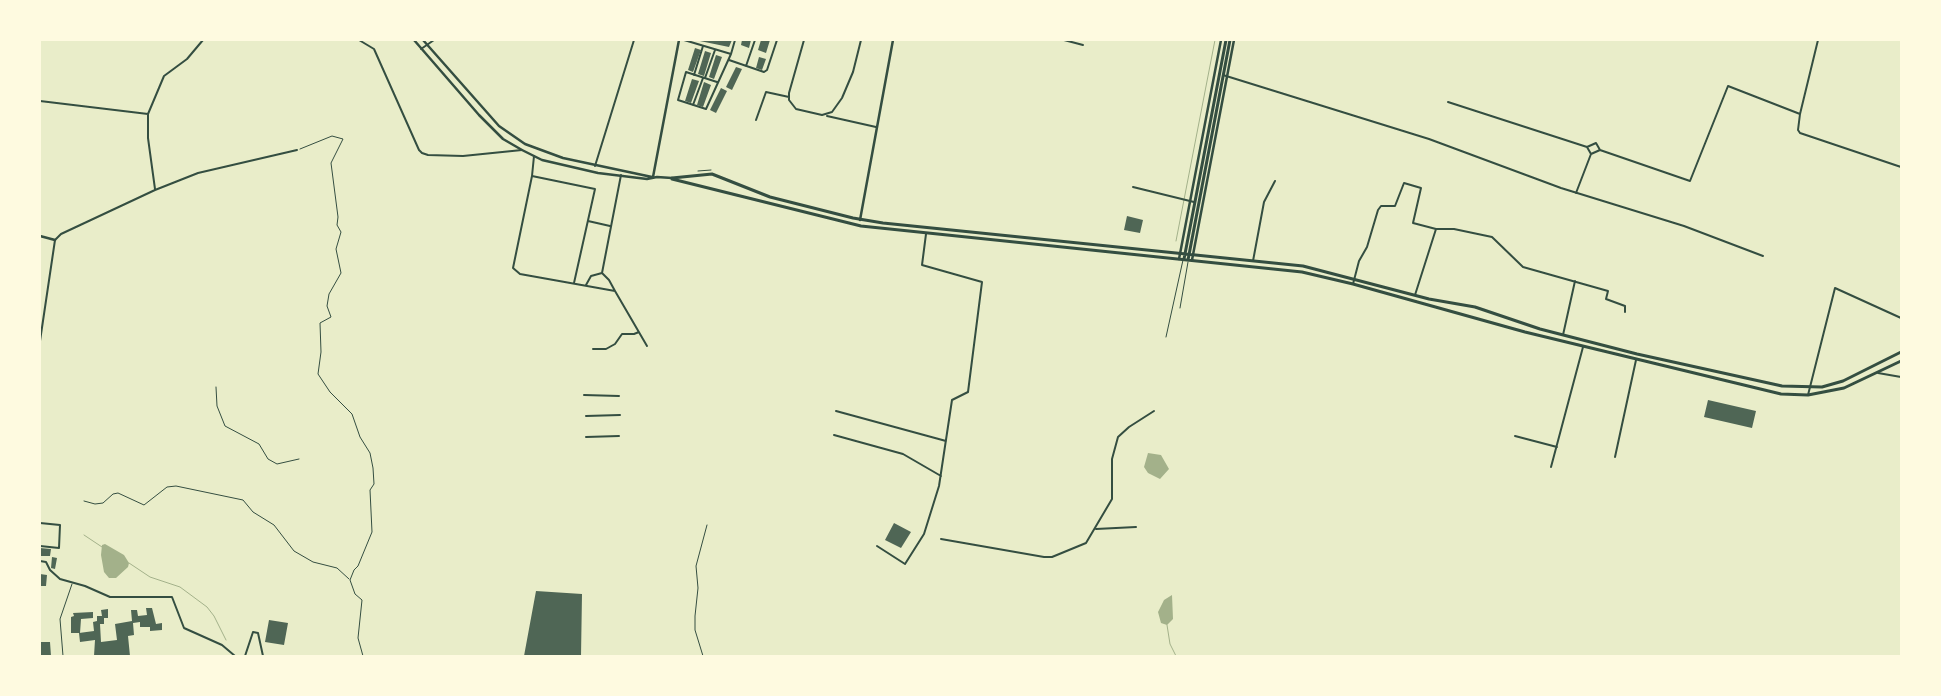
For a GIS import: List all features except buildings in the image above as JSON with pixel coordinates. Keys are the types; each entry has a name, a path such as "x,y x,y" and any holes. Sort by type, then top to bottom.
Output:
{"main road":[{"path":"1187,254 1192,202 1226,40"},
{"path":"1186,259 1225,76 1230,40"},
{"path":"672,178 712,174 770,197 860,220 1303,266 1451,304 1474,307 1519,323 1563,335 1764,383 1809,388 1843,381 1901,352"},
{"path":"672,178 748,196 841,222 926,234 1302,272 1353,284 1583,347 1781,394 1808,395 1844,388 1878,374 1901,361"}],"street":[{"path":"155,190 148,138 148,114 164,76 186,59 202,40"},
{"path":"359,40 374,49 422,153 463,156 522,150"},
{"path":"414,40 420,50 497,133 522,150 534,156 571,167 647,179 653,177 672,178"},
{"path":"423,40 499,126 514,137 548,154 595,166 648,174 653,177"},
{"path":"420,50 434,40"},
{"path":"595,166 634,40"},
{"path":"653,177 679,40"},
{"path":"684,40 730,54"},
{"path":"718,82 686,72 678,100 706,109 728,60 735,40"},
{"path":"746,66 755,40"},
{"path":"728,60 764,72 767,70 777,40"},
{"path":"804,40 789,97 792,106 796,109 876,127"},
{"path":"822,115 832,112 842,98 853,72 861,40"},
{"path":"860,220 893,40"},
{"path":"1064,40 1083,45"},
{"path":"1133,187 1192,202 1221,40"},
{"path":"1234,40 1225,76 1429,139 1576,193 1684,226 1763,256"},
{"path":"1818,40 1800,114 1798,130 1800,133 1901,167"},
{"path":"694,75 704,46"},
{"path":"693,105 715,49"},
{"path":"1448,102 1588,147 1596,143 1600,150 1690,181 1728,86 1800,114"},
{"path":"756,120 766,92 789,97"},
{"path":"40,101 148,114"},
{"path":"1576,193 1591,154 1588,147"},
{"path":"40,341 55,240 60,234 155,190 198,173 297,150"},
{"path":"1591,154 1600,150"},
{"path":"534,156 532,176 513,268 520,274 615,291"},
{"path":"532,176 595,189 574,283"},
{"path":"602,273 621,176"},
{"path":"1253,261 1264,202 1275,181"},
{"path":"1353,284 1378,210 1382,206 1395,206 1404,183 1421,188 1413,223 1436,229 1454,229 1492,237 1523,267 1608,291 1606,299 1626,306 1625,312"},
{"path":"588,221 611,226"},
{"path":"1416,295 1436,229"},
{"path":"877,546 905,564 924,534 941,476 952,400 968,392 982,282 922,266 926,234"},
{"path":"40,236 55,240"},
{"path":"1186,259 1187,254"},
{"path":"586,285 591,276 602,273"},
{"path":"602,273 610,280 647,346"},
{"path":"1563,335 1575,281"},
{"path":"1808,395 1835,288 1901,318"},
{"path":"593,349 606,349 615,344 622,334 639,332"},
{"path":"1552,467 1583,347"},
{"path":"1615,456 1636,360"},
{"path":"1878,374 1901,377"},
{"path":"584,395 619,396"},
{"path":"836,411 946,441"},
{"path":"941,539 1044,557 1080,547 1086,543 1096,529 1112,499 1112,458 1118,438 1129,427 1154,411"},
{"path":"586,416 620,415"},
{"path":"834,435 903,454 941,476"},
{"path":"586,437 619,436"},
{"path":"1515,436 1557,447"},
{"path":"40,523 60,525 59,548 40,546"},
{"path":"1096,529 1136,527"},
{"path":"40,561 46,562 50,570 60,579 72,584 85,586 110,597 172,597 184,628 222,645 235,656"},
{"path":"245,656 254,632 258,633 263,656"}],"lane":[{"path":"1180,308 1186,259"},
{"path":"1166,337 1186,259"},
{"path":"63,656 60,619 72,584"}],"path":[{"path":"297,150 332,136 343,139 331,163 338,217 337,225 341,232 336,249 341,273 329,294 328,306 331,318 320,323 321,352 318,374 330,392 352,414 360,437 370,453 373,468 374,484 370,490 372,532 350,580"},
{"path":"216,387 217,406 225,426 258,444 268,459 277,464 298,459"},
{"path":"84,501 95,504 103,503 113,494 118,493 144,505 167,487 176,486 242,500 253,512 274,525 294,551 313,562 337,568 350,580 355,594 362,600 358,638 362,656"},
{"path":"703,656 695,630 698,588 696,566 707,525"}],"shaded area":[{"path":"1148,453 1161,455 1169,469 1160,479 1148,473 1144,467"},
{"path":"105,544 124,555 129,563 128,567 116,578 109,578 104,572 101,555 102,545"},
{"path":"1172,595 1173,619 1167,625 1161,623 1158,612 1164,600"}],"waterway":[{"path":"1176,241 1215,40"},
{"path":"84,535 102,547"},
{"path":"129,563 150,577 180,587 207,607 214,616 226,640"},
{"path":"1167,625 1170,644 1176,656"}]}
